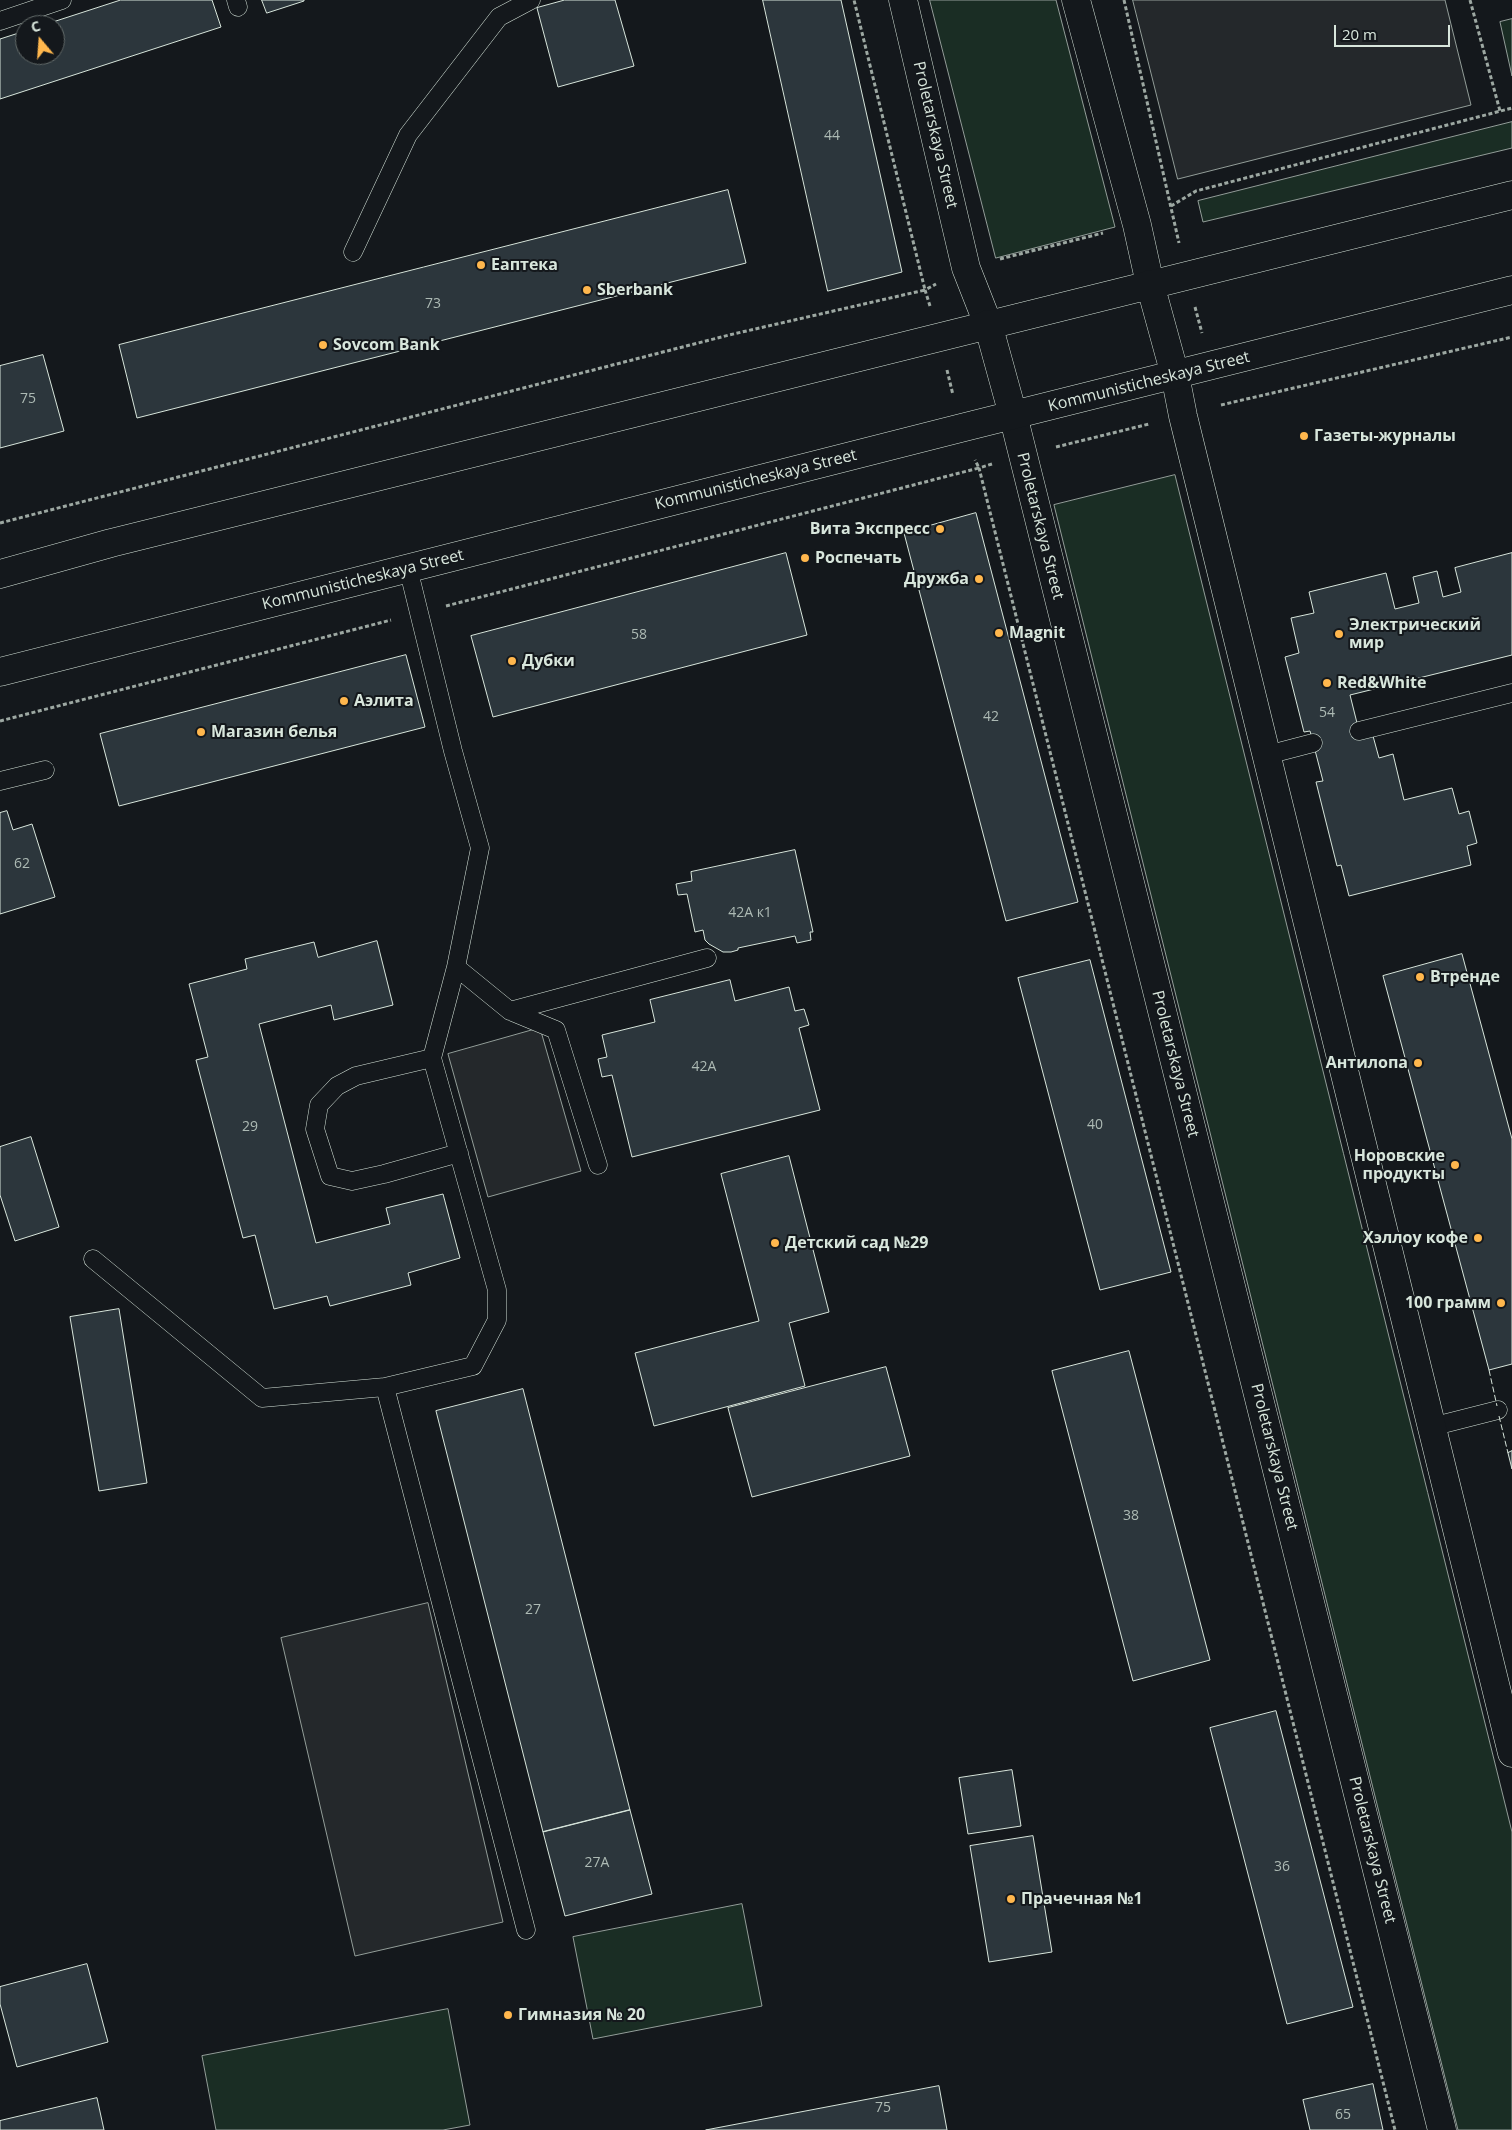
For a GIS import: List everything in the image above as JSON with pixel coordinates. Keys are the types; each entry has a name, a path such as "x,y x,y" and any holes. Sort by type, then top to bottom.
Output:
{"street":[{"name":"Proletarskaya Street","path":"903,0 966,268 988,324 1013,416 1442,2130"},
{"path":"1076,0 1137,225 1150,284 1175,375 1183,416 1512,1754"},
{"path":"0,574 111,543 939,339 988,324 1150,284 1187,277 1512,196"},
{"name":"Kommunisticheskaya Street","path":"0,672 1512,290"}],"lane":[{"path":"0,21 62,0"},
{"path":"353,252 408,135 499,17 531,0"},
{"path":"93,1259 262,1398 385,1387 473,1366 497,1320 497,1290 432,1058 456,967 480,848 408,568"},
{"path":"1359,731 1512,693"},
{"path":"1267,755 1313,743"},
{"path":"0,781 45,770"},
{"path":"510,1011 707,958"},
{"path":"456,967 510,1011 556,1030 598,1165"},
{"path":"432,1058 356,1076 337,1086 319,1105 315,1129 330,1176 352,1181 459,1153"},
{"path":"385,1387 526,1930"},
{"path":"1431,1427 1498,1410"}],"path":[{"path":"0,523 720,338 926,290 854,0"},
{"path":"1124,0 1171,206 1196,191 1512,108"},
{"path":"1470,0 1500,111"},
{"path":"1220,405 1512,337"},
{"path":"0,721 979,468"}],"green space":[{"path":"930,0 1056,0 1115,227 996,258"},
{"path":"1512,19 1512,76 1500,22"},
{"path":"1512,122 1512,148 1203,222 1198,201"},
{"path":"1175,475 1512,1832 1512,2130 1458,2130 1054,505"},
{"path":"742,1904 762,2006 593,2039 573,1937"},
{"path":"448,2009 470,2125 443,2130 216,2130 202,2056"}],"shaded area":[{"path":"1133,0 1445,0 1471,105 1178,179"},
{"path":"540,1028 581,1171 488,1197 448,1054"},
{"path":"428,1603 503,1922 355,1956 281,1638"}],"building":[{"path":"121,0 212,0 221,27 0,99 0,39 15,34 15,65 65,65 65,18"},
{"path":"262,0 304,0 304,1 267,13"},
{"path":"565,0 615,0 634,66 558,87 537,8"},
{"path":"763,0 841,0 902,272 828,291"},
{"path":"728,190 746,263 137,418 119,345"},
{"path":"43,355 64,431 0,448 0,366"},
{"path":"976,513 1078,902 1006,921 904,533"},
{"path":"786,553 807,635 493,717 471,636"},
{"path":"1512,553 1512,655 1350,695 1359,731 1373,736 1379,758 1393,754 1404,800 1452,788 1459,814 1469,811 1477,843 1467,846 1471,865 1349,896 1341,865 1337,866 1316,782 1323,781 1310,731 1304,732 1285,657 1299,653 1291,618 1314,613 1309,592 1386,573 1395,609 1419,603 1413,577 1437,571 1443,597 1461,592 1455,568"},
{"path":"406,655 425,727 119,806 100,734"},
{"path":"7,811 13,830 32,824 55,897 0,914 0,813"},
{"path":"795,850 813,932 810,932 811,940 797,943 795,936 738,948 738,950 731,952 723,952 705,940 703,930 695,932 687,894 678,895 676,884 692,881 691,872"},
{"path":"377,941 393,1005 334,1020 331,1005 259,1024 316,1243 390,1224 386,1208 443,1194 460,1258 408,1273 411,1285 330,1306 327,1296 274,1309 255,1235 243,1238 196,1060 208,1057 189,984 247,969 245,959 314,942 318,957"},
{"path":"1462,954 1512,1139 1512,1364 1489,1370 1383,976"},
{"path":"1090,960 1171,1272 1100,1290 1018,978"},
{"path":"730,980 735,1001 789,987 795,1011 804,1009 809,1025 799,1028 820,1110 632,1157 612,1075 602,1077 598,1059 607,1057 602,1035 655,1022 650,1000"},
{"path":"31,1137 59,1227 15,1241 0,1195 0,1147"},
{"name":"Детский сад №29","path":"789,1156 829,1312 789,1323 805,1386 654,1426 635,1353 759,1321 721,1174"},
{"path":"119,1309 147,1483 99,1491 70,1317"},
{"path":"1129,1351 1210,1660 1133,1681 1052,1371"},
{"path":"886,1367 910,1456 752,1497 728,1408"},
{"path":"523,1389 630,1810 543,1832 436,1411"},
{"path":"1512,1451 1512,1469 1508,1453"},
{"path":"1276,1711 1353,2007 1287,2024 1210,1728"},
{"path":"1012,1770 1021,1826 968,1834 959,1778"},
{"path":"630,1810 652,1894 565,1916 543,1832"},
{"name":"Прачечная №1","path":"1033,1836 1052,1952 989,1962 970,1846"},
{"path":"87,1964 108,2042 17,2067 0,2004 0,1987"},
{"path":"1373,2084 1383,2130 1310,2130 1303,2100"},
{"path":"939,2086 947,2130 706,2130"},
{"path":"97,2098 104,2130 0,2130 0,2121"}],"fence":[{"path":"1489,1370 1497,1406"},
{"path":"1499,1416 1508,1453"}],"place":[{"name":"Еаптека","path":"481,265"},
{"name":"Sberbank","path":"587,290"},
{"name":"Sovcom Bank","path":"323,345"},
{"name":"Газеты-журналы","path":"1304,436"},
{"name":"Вита Экспресс","path":"940,529"},
{"name":"Роспечать","path":"805,558"},
{"name":"Дружба","path":"979,579"},
{"name":"Magnit","path":"999,633"},
{"name":"Электрический мир","path":"1339,634"},
{"name":"Дубки","path":"512,661"},
{"name":"Red&White","path":"1327,683"},
{"name":"Аэлита","path":"344,701"},
{"name":"Магазин белья","path":"201,732"},
{"name":"Втренде","path":"1420,977"},
{"name":"Антилопа","path":"1418,1063"},
{"name":"Норовские продукты","path":"1455,1165"},
{"name":"Хэллоу кофе","path":"1478,1238"},
{"name":"Детский сад №29","path":"775,1243"},
{"name":"100 грамм","path":"1501,1303"},
{"name":"Прачечная №1","path":"1011,1899"},
{"name":"Гимназия № 20","path":"508,2015"}]}
